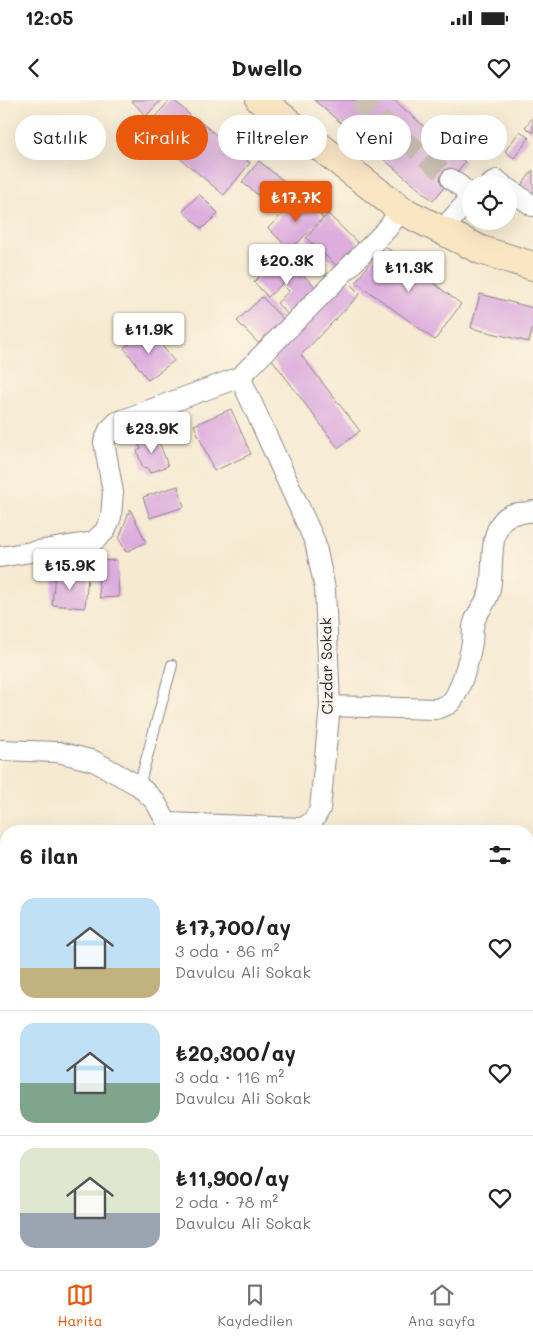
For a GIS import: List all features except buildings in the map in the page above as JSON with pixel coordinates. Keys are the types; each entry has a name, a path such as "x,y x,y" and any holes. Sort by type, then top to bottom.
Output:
{"main road":[{"path":"260,100 401,210 481,250 533,266"}],"street":[{"path":"451,179 462,187"},
{"path":"517,195 533,206"},
{"path":"448,223 462,208"},
{"path":"0,556 92,542 105,531 111,517 113,492 104,442 109,430 117,422 240,377 387,229 401,210"},
{"name":"Cizdar Sokak","path":"240,377 315,542 325,589 330,706 320,809 314,821 308,825"},
{"path":"330,706 436,709 450,703 459,691 472,643 473,625 476,616 486,604 490,589 493,546 500,525 505,517 513,513 533,511"},
{"path":"0,750 58,752 94,761 139,786 155,801 167,825"}],"lane":[{"path":"139,786 172,665"}],"tunnel":[{"path":"357,100 451,179"}]}
